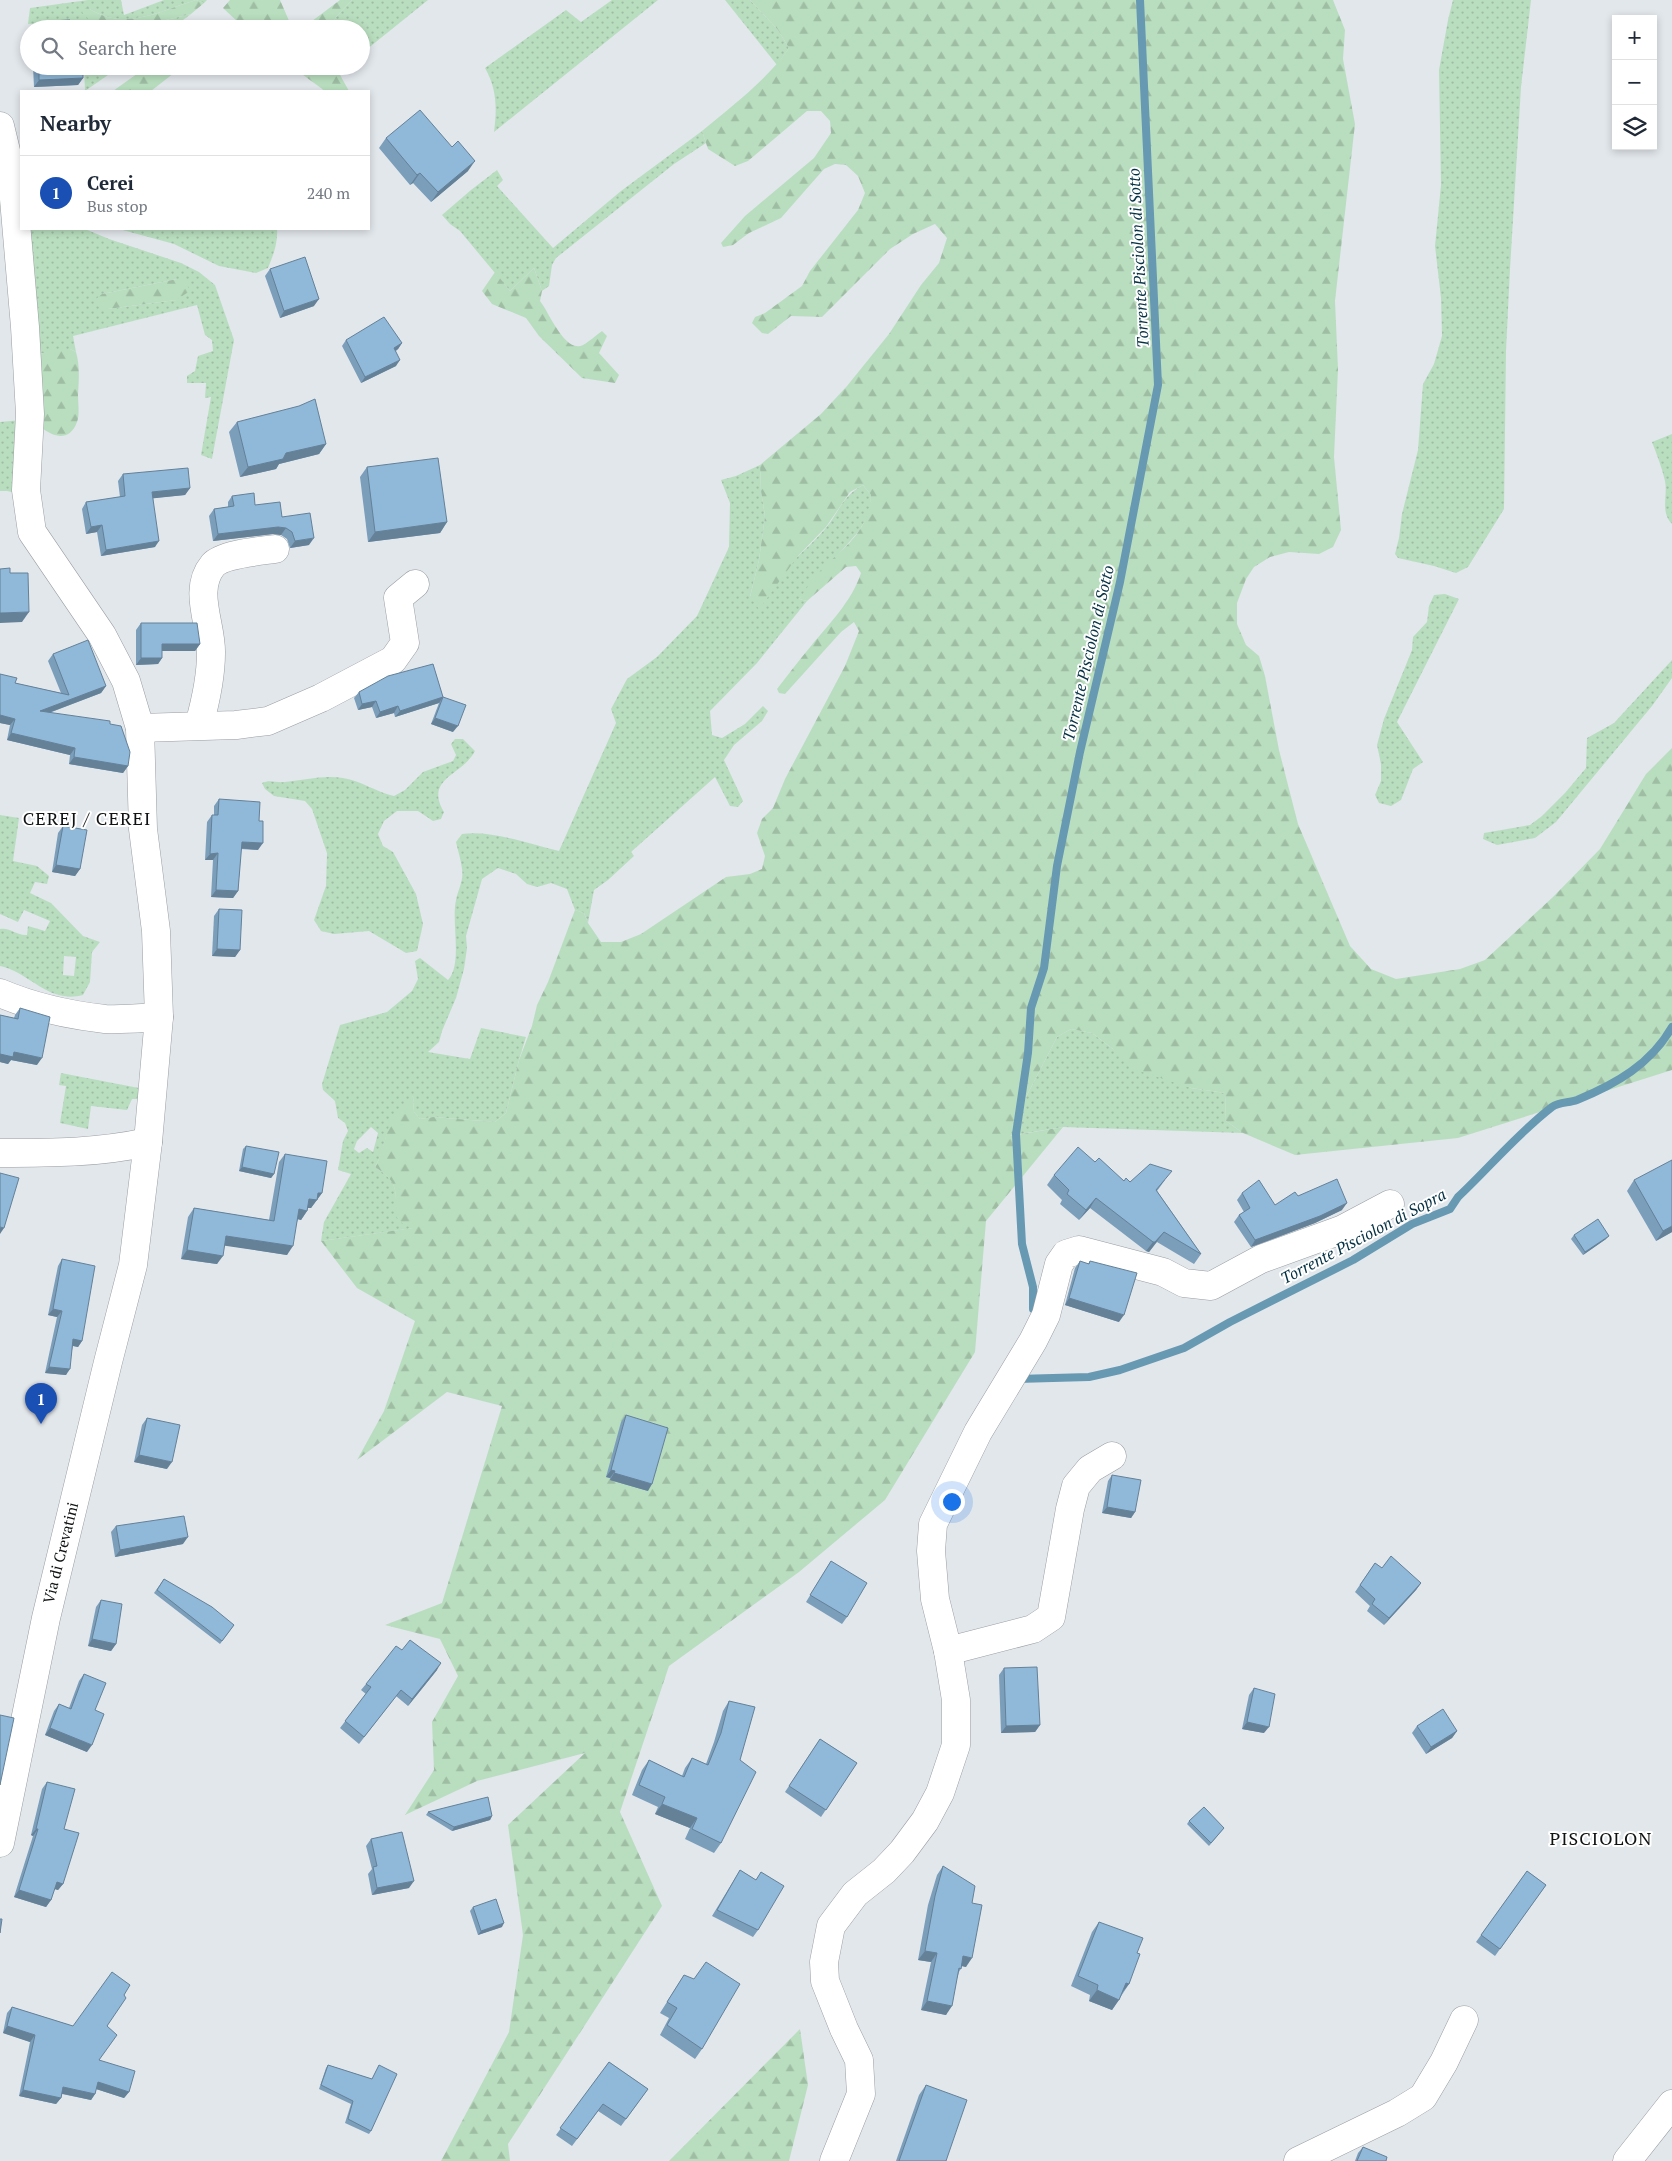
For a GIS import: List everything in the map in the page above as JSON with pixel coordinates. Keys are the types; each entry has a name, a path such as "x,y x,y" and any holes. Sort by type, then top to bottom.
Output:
{"street":[{"name":"Via di Crevatini","path":"0,126 12,176 25,327 30,414 26,490 32,532 102,636 126,681 140,728 143,829 156,931 159,1017 148,1142 133,1265 46,1618 0,1843"},
{"path":"200,725 210,685 211,651 205,611 204,582 214,563 238,554 275,548"},
{"path":"140,728 236,725 268,721 321,698 393,660 405,643 398,598 415,584"},
{"path":"0,994 22,1002 64,1012 106,1019 159,1017"},
{"path":"0,1153 62,1153 112,1150 148,1142"},
{"path":"834,2161 861,2094 859,2060 844,2029 817,1983 824,1962 831,1926 855,1894 884,1871 902,1852 925,1821 940,1793 956,1745 956,1700 948,1651 935,1599 930,1551 933,1524 978,1432 1046,1315 1059,1264 1066,1254 1079,1250 1163,1272 1184,1283 1211,1286 1262,1259 1342,1230 1390,1204"},
{"path":"948,1651 1033,1629 1052,1617 1070,1510 1076,1486 1090,1469 1112,1456"},
{"path":"1298,2161 1396,2113 1423,2097 1444,2062 1464,2020"},
{"path":"1627,2161 1644,2137 1672,2104"}],"green space":[{"path":"88,0 121,0 124,15 164,0 196,0 155,14 129,19 102,15 88,8 101,20 28,20 30,8"},
{"path":"196,0 207,0 204,3"},
{"path":"196,0 204,3 191,14 166,20 89,20 82,12 88,8 102,15 129,19 155,14"},
{"path":"230,0 280,0 289,20 236,20 223,8"},
{"path":"340,0 352,0 334,20 313,20"},
{"path":"352,0 428,0 370,47 370,20 334,20"},
{"path":"612,0 658,0 494,132 496,115 494,91 485,68 566,10 581,22"},
{"path":"725,0 750,0 778,30 789,48 777,65"},
{"path":"750,0 1333,0 1345,30 1343,59 1355,124 1335,301 1338,369 1334,457 1341,530 1333,547 1319,554 1289,552 1270,557 1254,567 1246,579 1237,603 1237,624 1246,645 1259,656 1265,676 1279,750 1298,824 1350,946 1371,969 1396,979 1460,969 1485,960 1553,897 1600,849 1646,774 1672,748 1672,1070 1458,1138 1295,1155 1243,1133 1226,1121 1225,1093 1191,1088 1136,1070 1092,1033 1071,1029 1057,1037 1014,1120 1010,1136 1063,1127 986,1221 975,1352 885,1500 799,1572 669,1666 620,1812 662,1906 508,2144 510,2161 441,2161 509,2032 523,1935 508,1825 585,1753 477,1781 405,1815 434,1770 432,1722 458,1676 440,1639 385,1625 442,1603 502,1406 447,1392 357,1460 384,1411 415,1321 357,1288 321,1241 413,1228 403,1224 397,1218 396,1194 393,1183 375,1167 392,1118 413,1096 414,1112 420,1119 433,1117 495,1122 506,1113 519,1060 532,1026 537,1005 548,982 575,910 584,913 588,923 601,942 621,942 641,934 726,877 750,874 762,869 765,856 757,833 762,819 773,808 785,779 845,666 859,631 854,622 841,632 785,694 779,693 777,689 839,612 857,583 861,573 856,566 846,567 807,601 799,599 817,574 854,538 865,519 871,495 863,485 850,492 826,527 798,556 759,609 750,597 759,560 765,516 761,491 760,465 821,414 847,386 889,334 921,285 939,263 947,238 935,224 913,234 890,249 822,317 791,316 768,334 762,333 752,323 755,317 765,313 802,286 810,271 858,210 865,193 858,176 846,165 835,164 824,169 781,218 749,233 733,245 723,247 721,243 745,216 814,158 831,133 830,121 821,111 807,111 748,161 735,166 708,149 702,131 760,82 789,48 778,30"},
{"path":"1453,0 1531,0 1521,87 1510,269 1506,351 1504,509 1468,567 1456,573 1398,558 1395,554 1402,514 1418,450 1423,384 1434,364 1442,336 1441,298 1435,246 1441,185 1439,70"},
{"path":"191,14 183,20 166,20"},
{"path":"84,75 108,75 86,90"},
{"path":"135,75 171,75 152,90 114,90"},
{"path":"303,75 340,75 348,90 324,90"},
{"path":"702,131 706,143 674,164 556,258 552,265 549,286 542,291 534,268 510,291 460,231 442,215 497,170 503,180 497,186 553,248 621,191"},
{"path":"31,230 87,230 181,263 199,272 215,285 234,340 212,459 201,455 211,397 205,398 206,383 187,383 187,376 195,371 198,356 213,351 212,340 205,335 197,305 73,336 76,352 70,349 39,354","holes":["177,279 176,300 108,309 102,294"]},
{"path":"123,230 277,230 275,249 268,268 256,273 219,266 174,244"},
{"path":"534,268 542,291 540,301 564,338 576,346 585,344 602,331 607,336 599,353 619,375 615,383 582,378 539,336 526,318 492,304 482,291 495,272 510,291"},
{"path":"177,279 185,281 190,291 176,300 108,309 99,307 96,303 96,299 102,294"},
{"path":"60,349 70,349 76,352 79,373 79,412 74,428 66,435 57,436 42,428 39,354"},
{"path":"21,420 21,494 0,491 0,422"},
{"path":"1672,434 1672,524 1666,514 1665,481 1652,442"},
{"path":"760,465 761,491 765,516 759,560 750,597 817,538 850,494 863,485 871,495 870,512 859,531 799,599 807,601 757,663 710,711 712,735 722,738 745,724 763,706 768,711 762,721 734,745 724,760 743,801 738,807 730,806 715,777 631,852 634,856 594,890 588,923 584,913 575,910 567,889 551,883 537,887 527,884 516,874 498,868 482,879 466,936 467,948 464,969 456,998 439,1042 428,1052 470,1059 481,1028 526,1037 506,1113 495,1122 433,1117 420,1119 414,1112 413,1096 387,1134 381,1155 375,1167 392,1182 396,1192 396,1206 414,1228 321,1241 324,1222 351,1174 338,1170 343,1141 348,1131 345,1123 338,1118 335,1101 323,1090 322,1084 340,1025 387,1012 412,991 418,979 415,961 420,958 448,980 455,964 455,909 462,881 461,862 456,842 462,834 474,833 498,836 559,851 616,723 611,709 627,679 657,657 697,616 729,547 730,503 721,480 736,476","holes":["371,1127 378,1133 373,1152 367,1148 359,1153 354,1149 357,1141"]},
{"path":"1445,594 1459,599 1397,722 1423,762 1413,769 1401,800 1391,806 1379,803 1375,795 1381,781 1381,764 1377,745 1384,719 1412,650 1413,637 1427,622 1429,606 1434,595"},
{"path":"1672,660 1672,678 1652,706 1556,822 1535,838 1497,845 1483,839 1484,833 1530,825 1542,816 1586,768 1587,738 1614,723"},
{"path":"455,739 463,739 475,751 442,784 439,792 439,801 444,812 441,819 433,821 418,811 397,811 384,821 378,834 383,846 393,852 416,894 423,924 417,951 406,953 369,931 334,934 321,931 314,920 326,886 327,853 312,809 305,801 274,796 265,789 262,783 268,781 285,782 336,777 394,796 405,790 423,772 453,761 456,755 451,744"},
{"path":"0,815 19,818 13,861 37,866 49,876 47,884 35,882 30,893 51,903 83,936 100,942 92,952 90,982 83,995 71,997 50,992 21,975 0,966 0,929 7,929 27,935 28,926 45,931 50,921 24,910 18,922 0,914","holes":["64,956 76,957 74,976 63,975"]},
{"path":"1071,1029 1092,1033 1113,1049 1191,1088 1225,1093 1226,1121 1243,1133 1063,1127 1009,1136 1014,1120 1057,1037"},
{"path":"61,1073 144,1089 142,1099 132,1099 127,1110 91,1106 88,1129 60,1123 66,1086 59,1085"},
{"path":"800,2029 808,2085 789,2161 669,2161"}],"building":[{"path":"39,75 83,75 83,78 39,80"},
{"path":"420,110 452,147 458,141 475,161 438,192 420,173 417,175 386,138"},
{"path":"305,257 319,299 284,311 270,269"},
{"path":"384,317 402,343 394,348 400,360 365,377 346,340"},
{"path":"315,399 326,444 286,453 283,459 248,467 237,422 299,406"},
{"path":"438,458 447,522 375,532 367,467"},
{"path":"188,468 190,488 152,492 159,541 106,550 102,525 91,527 86,502 125,496 123,474"},
{"path":"254,493 255,505 280,502 282,517 310,513 314,538 295,541 292,532 286,528 278,527 218,534 214,509 234,506 232,496"},
{"path":"10,568 10,573 28,573 29,612 0,613 0,569"},
{"path":"141,623 197,623 200,644 162,644 162,658 141,658"},
{"path":"88,640 106,686 40,711 110,721 110,724 121,726 130,752 128,766 74,757 75,748 11,733 15,719 0,715 0,674 17,678 15,683 69,695 53,654"},
{"path":"433,664 443,697 400,711 398,706 380,712 376,701 362,704 359,692 388,676"},
{"path":"443,697 466,705 458,726 435,718"},
{"path":"219,799 260,802 259,821 263,821 263,843 242,842 238,891 216,890 218,853 210,854 212,815 218,815"},
{"path":"63,826 87,830 80,869 56,865"},
{"path":"219,909 242,910 240,950 217,949"},
{"path":"20,1008 50,1017 42,1058 14,1052 13,1057 0,1054 0,1015 18,1019"},
{"path":"246,1146 279,1152 274,1174 242,1167"},
{"path":"1078,1147 1095,1162 1099,1158 1124,1181 1126,1178 1130,1182 1150,1164 1172,1171 1156,1190 1201,1254 1164,1232 1153,1242 1096,1198 1086,1210 1067,1194 1069,1190 1054,1175"},
{"path":"285,1154 327,1161 322,1193 318,1193 317,1200 309,1199 307,1211 299,1209 293,1246 226,1236 223,1256 187,1250 194,1208 274,1221"},
{"path":"1672,1160 1672,1226 1663,1231 1634,1180"},
{"path":"0,1173 19,1178 4,1228 0,1227"},
{"path":"1337,1179 1347,1203 1320,1216 1255,1240 1239,1215 1250,1208 1242,1193 1259,1180 1275,1205 1295,1192 1298,1196"},
{"path":"1598,1219 1609,1236 1585,1252 1574,1235"},
{"path":"62,1259 95,1266 82,1341 73,1339 70,1369 49,1367 62,1311 53,1309"},
{"path":"1080,1261 1089,1264 1090,1261 1137,1273 1124,1315 1069,1298"},
{"path":"626,1415 668,1428 652,1484 614,1473 615,1471 611,1470"},
{"path":"147,1418 180,1425 172,1462 139,1455"},
{"path":"1112,1475 1141,1480 1135,1512 1107,1507"},
{"path":"184,1516 188,1537 120,1550 116,1526"},
{"path":"1391,1556 1421,1583 1389,1618 1372,1604 1375,1599 1360,1585 1375,1563 1382,1568"},
{"path":"831,1561 867,1583 847,1617 810,1595"},
{"path":"164,1579 212,1607 234,1625 222,1641 157,1590"},
{"path":"101,1600 122,1604 116,1644 92,1639"},
{"path":"410,1640 441,1663 412,1699 401,1690 364,1737 345,1721 371,1687 366,1684 396,1646 402,1650"},
{"path":"1037,1667 1040,1725 1006,1726 1004,1668"},
{"path":"84,1674 106,1683 95,1710 104,1714 92,1745 50,1728 59,1704 71,1709"},
{"path":"1254,1688 1275,1694 1269,1727 1247,1722"},
{"path":"729,1701 755,1707 740,1760 756,1772 721,1843 692,1829 697,1818 662,1804 665,1797 639,1785 649,1760 684,1777 692,1758 708,1765 721,1733"},
{"path":"1443,1709 1457,1731 1431,1747 1417,1726"},
{"path":"0,1715 14,1718 0,1785"},
{"path":"820,1739 857,1763 826,1810 789,1786"},
{"path":"47,1782 75,1789 64,1829 79,1833 63,1884 57,1882 51,1900 19,1890 38,1829 36,1829"},
{"path":"488,1797 492,1816 454,1827 428,1812"},
{"path":"1204,1807 1224,1828 1211,1843 1189,1821"},
{"path":"402,1832 414,1881 377,1888 373,1867 377,1866 371,1839"},
{"path":"943,1866 975,1886 972,1903 982,1905 972,1958 963,1956 952,2006 927,2001 937,1953 925,1951 935,1896"},
{"path":"740,1870 756,1880 761,1872 784,1886 758,1930 717,1910"},
{"path":"1527,1871 1546,1885 1500,1949 1481,1935"},
{"path":"496,1899 504,1923 481,1931 473,1907"},
{"path":"1099,1922 1143,1938 1137,1953 1140,1954 1129,1984 1126,1983 1119,2000 1097,1990 1098,1985 1078,1976"},
{"path":"706,1962 740,1984 702,2049 667,2025 677,2008 667,2002 684,1975 694,1979"},
{"path":"112,1972 130,1985 124,1995 126,1998 107,2026 117,2035 99,2060 135,2071 129,2092 98,2082 95,2094 63,2087 61,2098 23,2090 35,2035 7,2026 12,2007 73,2026"},
{"path":"609,2062 648,2089 626,2119 603,2104 577,2139 560,2128"},
{"path":"328,2065 372,2079 379,2065 397,2074 371,2131 348,2119 353,2101 321,2085"},
{"path":"926,2085 967,2100 946,2161 899,2161"},
{"path":"1363,2147 1387,2157 1386,2161 1357,2161"}],"waterway":[{"name":"Torrente Pisciolon di Sotto","path":"1033,1309 1033,1287 1022,1244 1016,1134 1028,1053 1031,1008 1044,968 1057,866 1080,752 1120,582 1158,385 1140,0"},
{"name":"Torrente Pisciolon di Sopra","path":"1017,1379 1089,1377 1120,1370 1184,1348 1230,1322 1353,1260 1412,1224 1450,1209 1458,1197 1539,1117 1555,1105 1577,1100 1619,1080 1654,1052 1672,1027"}],"place":[{"name":"Cerei","path":"41,1424"}],"district":[{"name":"CEREJ / CEREI","path":"87,819"},
{"name":"PISCIOLON","path":"1601,1839"}]}
